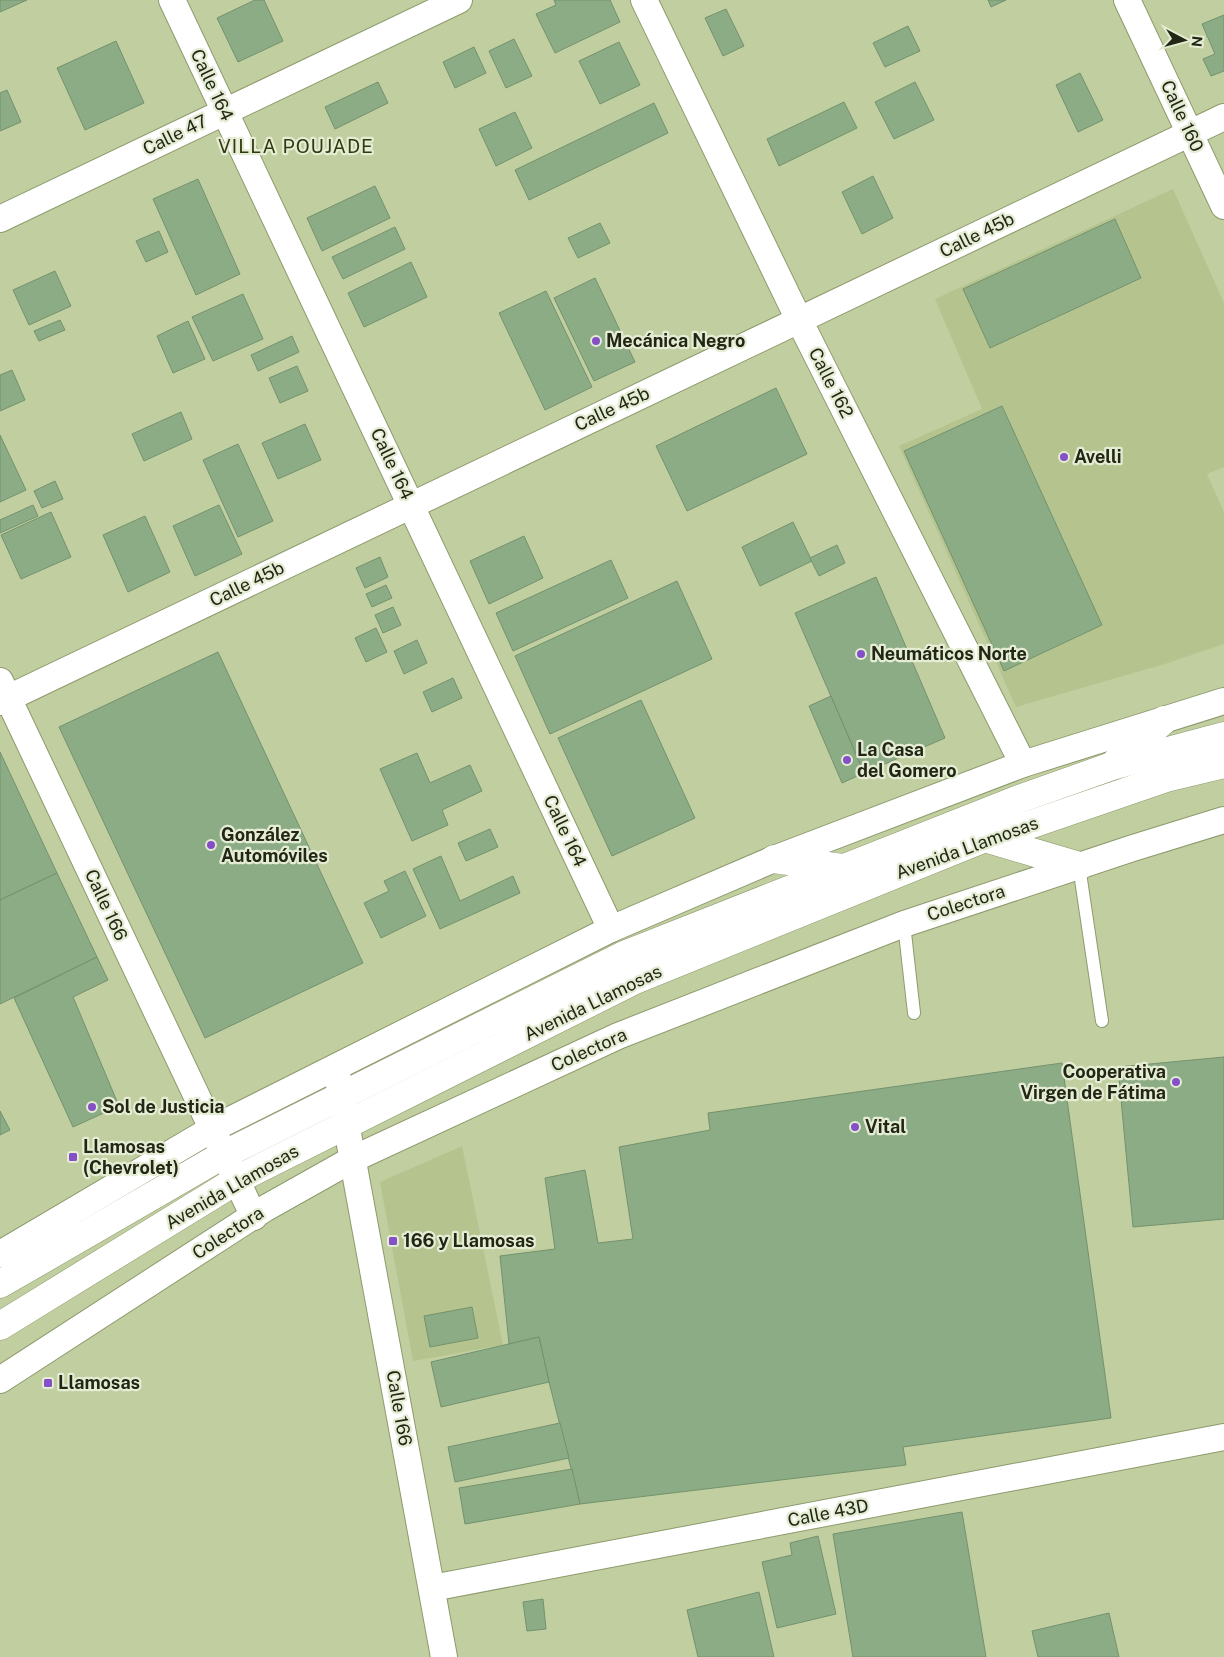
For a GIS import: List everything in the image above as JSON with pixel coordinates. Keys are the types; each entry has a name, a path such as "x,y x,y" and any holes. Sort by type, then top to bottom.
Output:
{"highway":[{"path":"1112,766 1164,720"},
{"name":"Avenida Llamosas","path":"0,1284 223,1155 624,955 1019,799 1112,766 1224,736"},
{"name":"Avenida Llamosas","path":"0,1326 236,1181 635,980 984,838 1029,825 1166,778 1224,764"},
{"path":"984,838 1079,866"},
{"path":"774,859 843,869"}],"street":[{"name":"Calle 164","path":"172,0 611,929"},
{"name":"Calle 47","path":"0,219 459,0"},
{"name":"Calle 162","path":"644,0 799,320 1023,764"},
{"name":"Calle 160","path":"1127,0 1224,206"},
{"name":"Calle 45b","path":"3,694 411,505 1224,117"},
{"name":"Calle 166","path":"3,694 254,1217"},
{"path":"0,1254 212,1129 611,929 774,859 1023,764 1224,701"},
{"name":"Colectora","path":"0,1380 38,1358 254,1217 353,1159 618,1036 904,924 1224,820"},
{"name":"Calle 166","path":"336,1066 444,1657"},
{"name":"Calle 43D","path":"432,1588 1224,1437"}],"lane":[{"path":"1079,866 1102,1021"},
{"path":"904,924 914,1013"}],"shaded area":[{"name":"Avelli","path":"1173,189 1224,303 1224,467 1207,474 1224,512 1224,644 1168,663 1016,707 899,446 982,409 935,299"},
{"path":"462,1146 503,1345 413,1361 380,1182"}],"building":[{"path":"0,0 27,0 0,12"},
{"path":"255,0 264,0 283,41 238,62 217,18"},
{"path":"554,0 610,0 620,22 555,53 536,14 556,5"},
{"path":"988,0 1006,0 991,7"},
{"path":"726,9 744,46 723,56 705,18"},
{"path":"1224,15 1224,71 1211,76 1203,59 1215,54 1202,24"},
{"path":"908,26 920,51 885,67 873,43"},
{"path":"514,39 532,76 506,88 489,51"},
{"path":"116,41 144,103 85,130 57,68"},
{"path":"619,42 640,85 600,104 579,61"},
{"path":"474,47 486,73 455,88 443,62"},
{"path":"1080,73 1103,120 1078,132 1056,85"},
{"path":"378,82 388,103 335,129 325,107"},
{"path":"915,82 934,120 894,139 875,102"},
{"path":"7,90 21,122 0,131 0,93"},
{"path":"844,102 857,128 779,166 767,139"},
{"path":"654,103 668,133 529,200 515,170"},
{"path":"515,112 532,148 496,166 479,129"},
{"path":"873,176 893,218 862,234 842,192"},
{"path":"198,179 240,274 196,295 153,199"},
{"path":"375,186 390,218 322,251 307,218"},
{"path":"1115,219 1141,278 990,348 963,289"},
{"path":"600,223 610,243 578,258 568,238"},
{"path":"395,227 405,249 343,279 332,257"},
{"path":"159,231 168,252 146,262 136,241"},
{"path":"411,262 427,297 364,327 348,293"},
{"path":"55,271 71,306 29,325 13,290"},
{"path":"595,278 635,362 594,381 554,298"},
{"path":"546,291 592,387 545,410 499,313"},
{"path":"243,294 263,339 213,361 192,317"},
{"path":"60,320 65,330 39,341 34,331"},
{"path":"188,321 205,359 173,373 157,336"},
{"path":"292,336 299,352 258,371 251,355"},
{"path":"297,366 308,391 280,403 269,378"},
{"path":"12,370 25,400 0,411 0,375"},
{"path":"776,388 807,454 687,511 656,446"},
{"path":"1002,406 1102,625 1004,671 904,451"},
{"path":"181,412 192,439 144,461 132,434"},
{"path":"305,424 321,460 278,479 262,443"},
{"path":"0,435 26,490 0,502"},
{"path":"238,444 273,521 238,537 203,460"},
{"path":"55,481 63,499 42,508 34,491"},
{"path":"33,505 38,516 0,533 0,520"},
{"path":"219,505 242,554 195,576 173,526"},
{"path":"51,512 71,557 21,579 1,535"},
{"path":"145,516 170,572 128,592 103,535"},
{"path":"793,522 812,561 760,586 742,547"},
{"path":"524,536 543,578 489,604 470,561"},
{"path":"837,545 845,563 819,576 810,558"},
{"path":"380,557 388,577 365,588 356,568"},
{"path":"611,560 628,598 513,651 496,613"},
{"name":"Neumáticos Norte","path":"876,577 945,738 864,773 795,613"},
{"path":"677,581 712,659 550,734 515,656"},
{"path":"386,585 392,598 372,607 366,594"},
{"path":"393,607 401,625 383,633 375,615"},
{"path":"376,628 387,652 366,662 355,638"},
{"path":"417,640 427,663 404,674 394,651"},
{"name":"González Automóviles","path":"218,652 363,963 205,1038 59,727"},
{"path":"453,678 462,698 432,712 423,692"},
{"path":"831,696 864,773 842,783 809,706"},
{"path":"641,700 695,818 612,856 558,738"},
{"path":"0,752 57,873 0,900"},
{"path":"417,753 430,783 470,765 482,791 442,810 448,825 412,841 380,769"},
{"path":"490,829 498,847 466,861 458,843"},
{"path":"441,856 460,901 513,876 520,893 440,929 413,869"},
{"path":"405,871 426,916 381,938 364,903 389,891 384,881"},
{"path":"57,873 97,957 0,1004 0,900"},
{"path":"97,957 108,980 73,997 119,1106 73,1127 14,998"},
{"path":"1224,1057 1224,1219 1133,1227 1118,1067"},
{"path":"1062,1063 1111,1418 903,1447 906,1465 580,1504 539,1337 509,1344 500,1256 555,1249 545,1178 585,1170 598,1243 633,1239 619,1147 710,1130 708,1113"},
{"path":"0,1111 10,1130 0,1135"},
{"path":"472,1307 478,1338 430,1347 424,1316"},
{"path":"539,1337 549,1382 441,1407 431,1362"},
{"path":"560,1423 569,1458 455,1482 448,1447"},
{"path":"572,1469 580,1504 465,1524 459,1488"},
{"path":"962,1512 986,1657 853,1657 833,1534"},
{"path":"818,1536 836,1614 777,1628 762,1562 792,1555 790,1543"},
{"path":"759,1592 774,1657 698,1657 687,1610"},
{"path":"543,1599 546,1629 527,1631 523,1602"},
{"path":"1109,1613 1119,1657 1038,1657 1032,1631"}],"place":[{"name":"Mecánica Negro","path":"596,341"},
{"name":"Avelli","path":"1064,457"},
{"name":"Neumáticos Norte","path":"861,654"},
{"name":"La Casa del Gomero","path":"847,760"},
{"name":"González Automóviles","path":"211,845"},
{"name":"Cooperativa Virgen de Fátima","path":"1176,1082"},
{"name":"Sol de Justicia","path":"92,1107"},
{"name":"Vital","path":"855,1127"},
{"name":"Llamosas (Chevrolet)","path":"73,1157"},
{"name":"166 y Llamosas","path":"393,1241"},
{"name":"Llamosas","path":"48,1383"}],"district":[{"name":"VILLA POUJADE","path":"296,146"}]}
